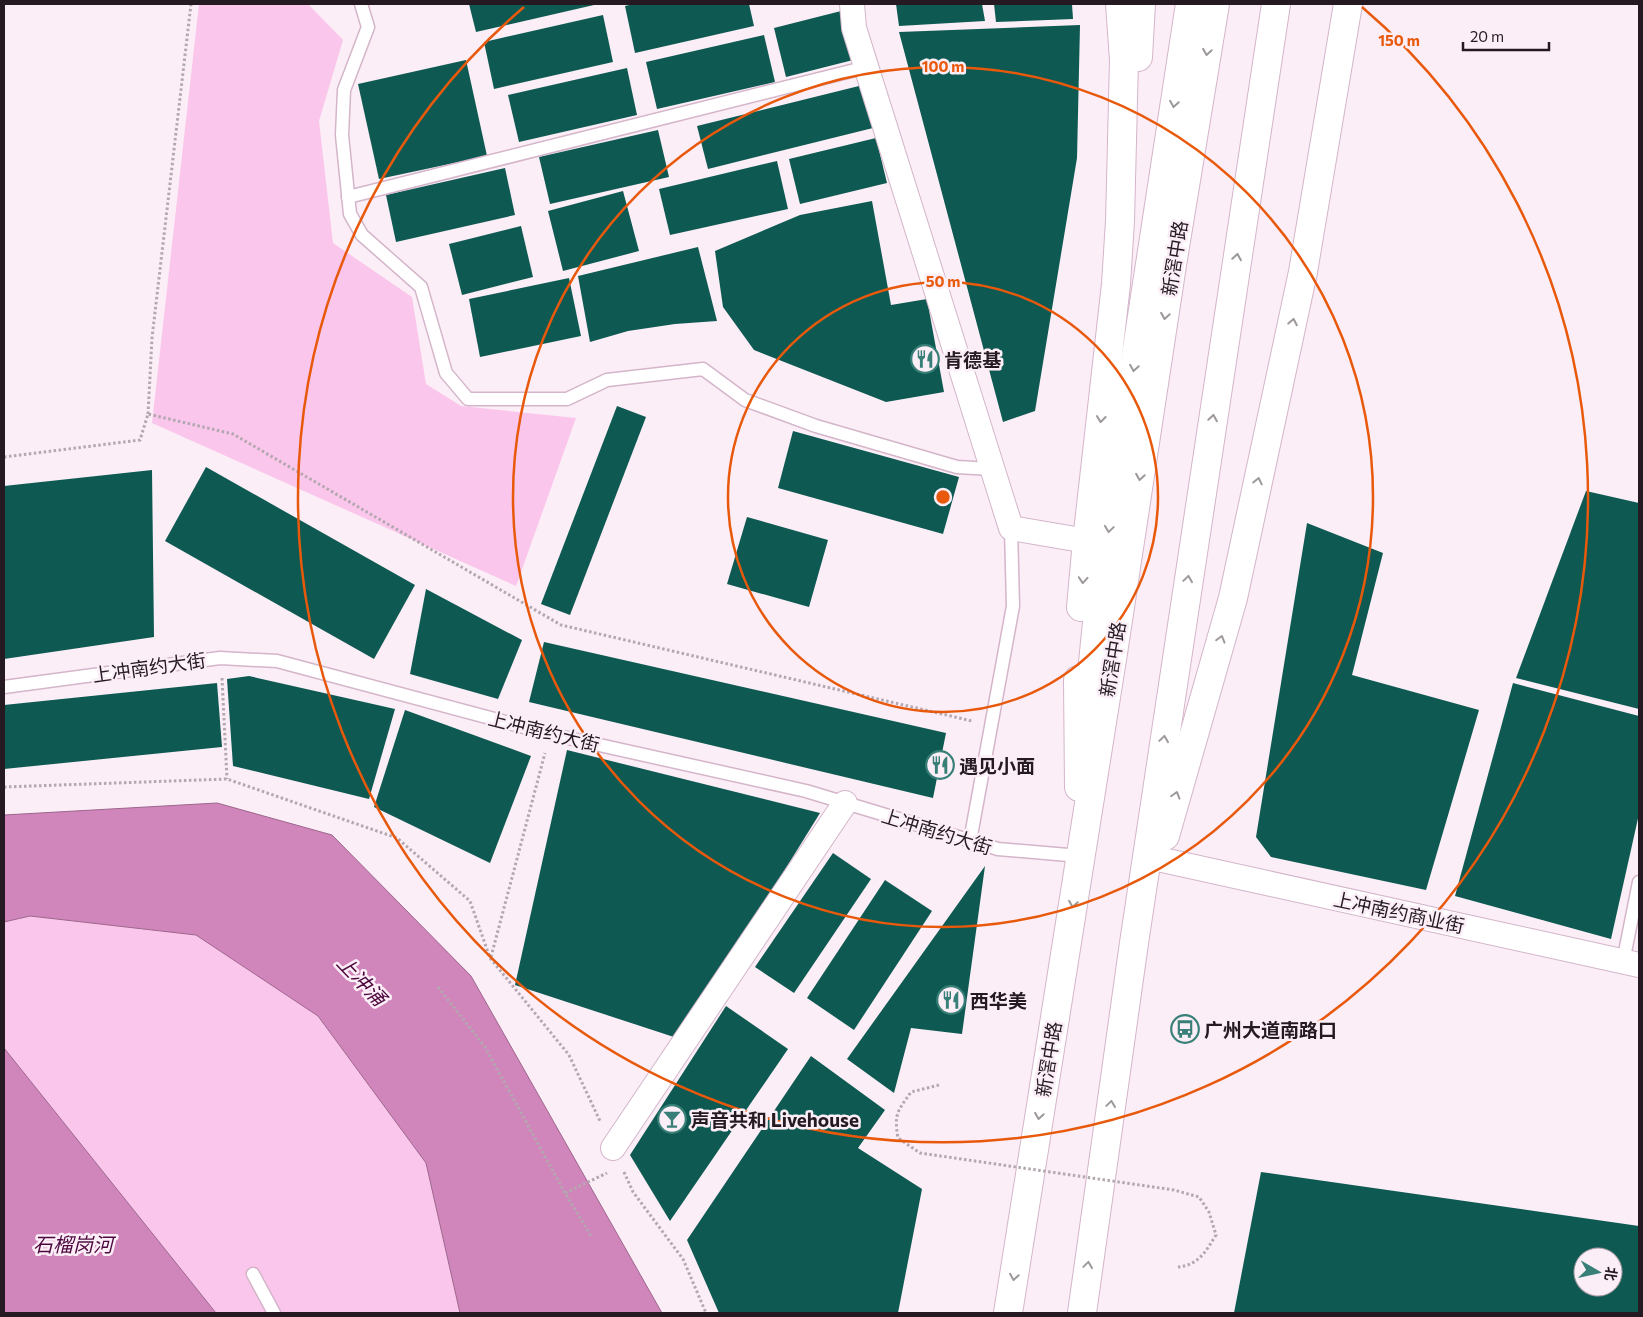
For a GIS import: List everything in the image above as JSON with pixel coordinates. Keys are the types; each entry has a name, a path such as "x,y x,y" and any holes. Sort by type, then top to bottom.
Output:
{"highway":[{"path":"1116,284 1120,221 1124,60 1120,4"},
{"path":"1080,856 1078,691 1080,632 1087,541 1137,82 1141,4"},
{"path":"1080,856 1089,693 1102,583 1190,4"},
{"name":"新滘中路","path":"1008,1313 1113,653 1172,266 1215,4"},
{"path":"1082,1313 1134,943 1276,4"},
{"path":"1134,943 1233,598 1303,272 1348,4"}],"street":[{"path":"852,4 854,28 1011,528 1087,541"},
{"path":"617,1157 845,803"},
{"name":"上冲南约商业街","path":"1158,859 1631,964"}],"lane":[{"path":"361,4 368,27 344,90 342,135 350,214 362,235 421,287 446,373 468,399 567,399 607,380 703,368 744,400 816,426 958,467 992,469"},
{"path":"348,197 867,67"},
{"path":"970,841 1014,606 1011,528"},
{"name":"上冲南约大街","path":"4,687 220,658 277,661 550,734 806,791 998,849 1080,856"},
{"path":"1631,964 1639,882"},
{"path":"253,1274 274,1313"}],"path":[{"path":"4,457 140,440 148,414 152,338 190,4"},
{"path":"148,414 233,434 561,625 992,726"},
{"path":"220,658 227,779"},
{"path":"490,958 550,734"},
{"path":"4,788 227,779 397,838 470,900 490,958 569,1055 634,1192 683,1259 706,1313"},
{"path":"438,987 485,1047 565,1193 591,1236"},
{"path":"939,1085 911,1092 901,1106 895,1120 898,1138 920,1153 1174,1190 1199,1197 1209,1212 1216,1235 1203,1256 1187,1266 1178,1267"},
{"path":"565,1193 617,1157"}],"shaded area":[{"path":"199,4 308,4 343,40 319,121 333,243 412,297 426,384 461,406 576,418 516,586 152,423"},
{"path":"30,916 196,935 318,1016 426,1163 460,1313 216,1313 4,1048 4,922"}],"water":[{"name":"上冲涌","path":"217,803 332,835 471,976 662,1313 460,1313 426,1163 318,1016 196,935 30,916 4,922 4,815"},
{"name":"石榴岗河","path":"4,1048 216,1313 4,1313"}],"building":[{"path":"469,4 594,4 594,5 476,32"},
{"path":"634,4 749,4 754,26 635,53 625,6"},
{"path":"896,4 982,4 985,21 899,26"},
{"path":"994,4 1072,4 1073,19 996,22"},
{"path":"845,10 857,59 786,77 774,28"},
{"path":"603,15 613,62 494,89 484,42"},
{"path":"1080,25 1077,158 1035,411 1003,422 899,32"},
{"path":"764,35 775,82 657,109 646,62"},
{"path":"466,60 487,156 379,179 358,84"},
{"path":"627,68 637,115 519,142 508,95"},
{"path":"867,84 877,127 708,169 697,126"},
{"path":"658,130 669,177 550,204 539,157"},
{"path":"876,138 887,183 800,204 789,159"},
{"path":"777,161 788,209 670,235 659,189"},
{"path":"505,168 515,215 396,242 386,195"},
{"path":"623,191 639,251 563,271 548,211"},
{"path":"872,201 891,305 927,299 944,392 886,402 754,350 723,307 715,251 800,215"},
{"path":"521,226 533,277 462,295 449,244"},
{"path":"698,247 717,321 675,324 628,331 590,342 578,276"},
{"path":"569,278 581,336 480,357 469,299"},
{"path":"617,406 646,417 570,615 541,604"},
{"path":"793,431 959,477 943,534 778,488"},
{"path":"206,467 415,585 374,659 165,541"},
{"path":"152,470 154,637 4,659 4,486"},
{"path":"1586,491 1639,503 1639,709 1516,678"},
{"path":"747,517 828,540 809,607 727,584"},
{"path":"1307,523 1383,553 1352,675 1479,710 1426,890 1271,857 1256,837"},
{"path":"426,589 522,640 498,699 410,674"},
{"path":"544,642 946,733 933,798 529,702"},
{"path":"249,676 395,709 369,799 233,766 227,679"},
{"path":"217,683 222,747 4,769 4,705"},
{"path":"1513,683 1639,716 1639,814 1611,939 1455,896"},
{"path":"405,710 531,756 490,863 374,807"},
{"path":"567,750 820,813 680,1039 515,985"},
{"path":"833,853 871,879 794,993 755,967"},
{"path":"985,866 962,1034 911,1028 894,1093 847,1059"},
{"path":"885,880 932,911 854,1030 807,998"},
{"path":"726,1006 788,1049 670,1221 630,1155"},
{"path":"811,1056 885,1110 858,1148 922,1189 898,1313 719,1313 687,1240"},
{"path":"1261,1172 1639,1226 1639,1313 1234,1313"}],"place":[{"name":"肯德基","path":"925,359"},
{"name":"遇见小面","path":"940,765"},
{"name":"西华美","path":"951,1000"},
{"name":"广州大道南路口","path":"1185,1029"},
{"name":"声音共和 Livehouse","path":"672,1119"}]}
